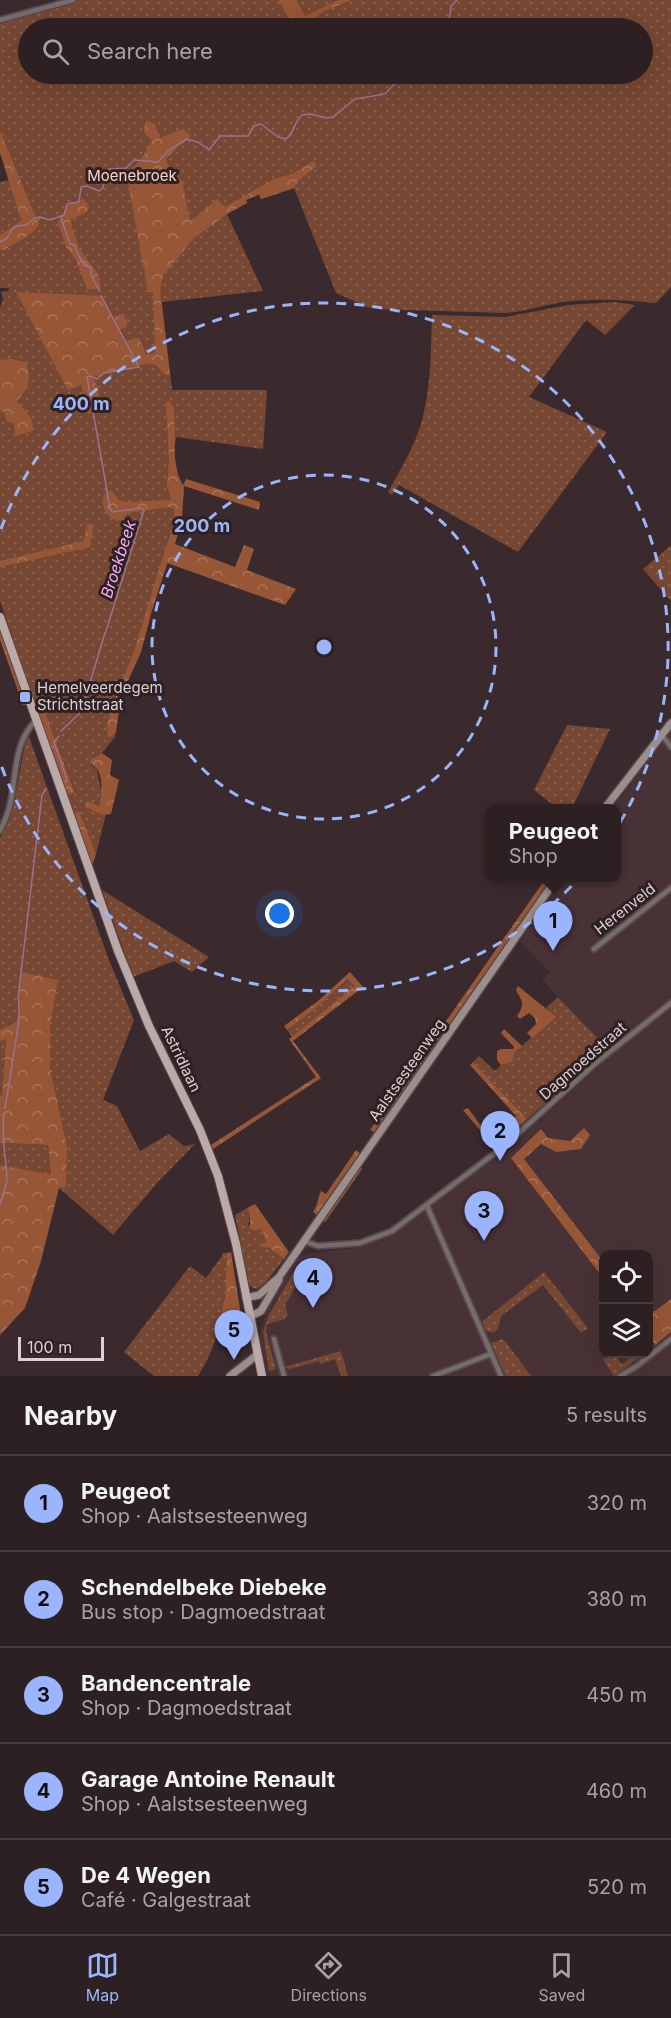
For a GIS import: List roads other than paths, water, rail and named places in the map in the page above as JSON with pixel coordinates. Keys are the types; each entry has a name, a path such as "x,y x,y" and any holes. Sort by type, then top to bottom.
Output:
{"main road":[{"name":"Astridlaan","path":"0,617 129,978 153,1035 200,1130 218,1176 234,1234 256,1355 262,1376"},
{"path":"608,804 671,723"},
{"name":"Aalstsesteenweg","path":"249,1317 261,1311 279,1277 554,882"},
{"name":"Aalstsesteenweg","path":"246,1298 259,1295 279,1277"},
{"path":"230,1376 256,1355"}],"street":[{"path":"0,20 73,0"},
{"path":"0,831 10,801 20,749 29,728 37,720"},
{"path":"662,734 671,747"},
{"name":"Herenveld","path":"594,949 671,888"},
{"name":"Dagmoedstraat","path":"304,1241 318,1246 360,1243 392,1231 503,1147 597,1062 671,1003"},
{"path":"428,1206 501,1376"},
{"path":"274,1339 284,1376"},
{"path":"620,1376 637,1366 671,1339"},
{"path":"433,1376 491,1354"}],"waterway":[{"path":"449,18 451,6 457,0"},
{"path":"0,242 7,238 12,229 26,225 35,218 50,220 64,215 67,204 79,202 81,187 87,186 99,191 103,188 106,171 109,169 126,168 134,160 158,162 168,151 186,139 198,142 209,150 220,136 248,136 254,126 261,124 278,137 286,139 302,115 333,117 355,99 385,94 394,84"},
{"name":"Broekbeek","path":"61,217 70,244 75,245 85,266 91,267 91,275 99,290"},
{"name":"Broekbeek","path":"101,296 139,367 104,373 97,379 87,377 110,508 112,512 142,508 144,510 106,631"},
{"name":"Broekbeek","path":"61,731 79,714 83,706 105,633"},
{"name":"Broekbeek","path":"59,736 54,742 67,780 65,782"},
{"name":"Broekbeek","path":"5,1109 18,1027 18,998 42,795 46,789"},
{"name":"Broekbeek","path":"4,1114 3,1138 7,1179"},
{"name":"Broekbeek","path":"0,1205 7,1181"}],"place":[{"name":"Hemelveerdegem Strichtstraat","path":"25,697"},
{"name":"Peugeot","path":"553,951"},
{"name":"Schendelbeke Diebeke","path":"500,1161"},
{"name":"Bandencentrale","path":"484,1241"},
{"name":"Garage Antoine Renault","path":"313,1308"},
{"name":"De 4 Wegen","path":"234,1360"}],"park label":[{"name":"Moenebroek","path":"132,176"}]}
